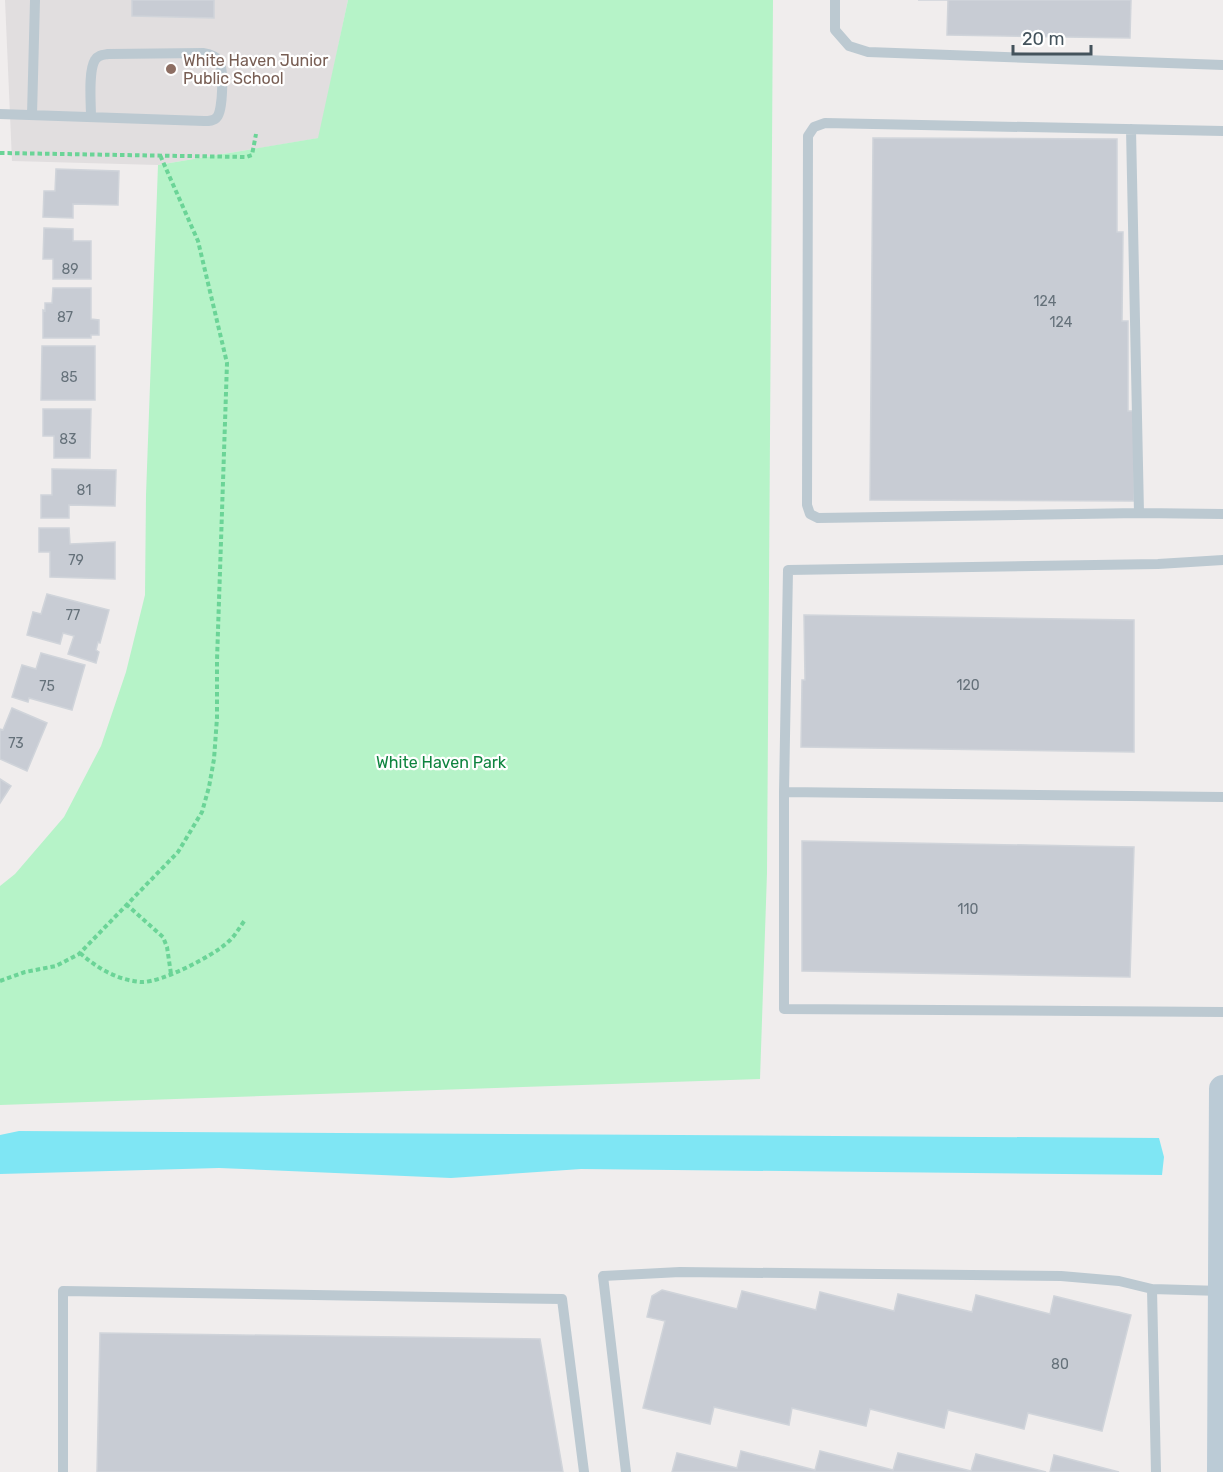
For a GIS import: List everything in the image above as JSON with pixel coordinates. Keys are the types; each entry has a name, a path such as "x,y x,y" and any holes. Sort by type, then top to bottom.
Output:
{"main road":[{"path":"1221,1472 1223,1089"}],"lane":[{"path":"32,116 34,0"},
{"path":"835,0 835,30 849,46 868,52 1223,65"},
{"path":"0,114 32,116 212,120 219,114 221,106 222,68 219,60 203,53 98,56 94,60 92,70 91,117"},
{"path":"1223,132 825,123 814,127 808,136 807,505 810,514 818,518 1139,513 1223,514"},
{"path":"1131,129 1139,513"},
{"path":"1223,560 1158,564 788,570 784,792 784,1009 1223,1011"},
{"path":"784,792 1223,797"},
{"path":"626,1472 603,1276 680,1272 1061,1276 1119,1281 1152,1289 1221,1291"},
{"path":"1152,1289 1156,1472"},
{"path":"63,1472 63,1291 562,1299 584,1472"}],"path":[{"path":"0,153 250,156 254,152 256,134"},
{"path":"0,981 25,972 56,966 80,953 178,852 202,812 214,759 227,363 198,241 160,155"},
{"path":"126,904 163,937 171,974"},
{"path":"80,953 103,970 126,980 144,982 171,974 219,950 236,933 244,920"}],"shaded area":[{"name":"White Haven Junior Public School","path":"5,0 348,0 319,138 158,165 12,161"}],"green space":[{"name":"White Haven Park","path":"348,0 773,0 767,873 760,1079 0,1105 0,886 15,874 64,817 101,746 126,672 145,595 146,495 158,165 318,138"}],"water":[{"path":"19,1131 1159,1138 1164,1157 1162,1175 581,1169 451,1178 219,1168 0,1174 0,1135"}],"building":[{"path":"132,0 214,0 214,18 132,16"},
{"path":"948,0 1131,0 1130,38 947,35"},
{"path":"873,138 1117,139 1117,232 1123,232 1122,321 1128,321 1128,411 1134,411 1134,501 870,500"},
{"path":"56,169 119,171 118,205 73,204 73,218 43,217 44,191 55,191"},
{"path":"44,228 73,229 73,241 91,241 91,279 53,279 53,259 43,259"},
{"path":"53,288 91,288 91,319 99,320 99,335 91,335 91,338 43,338 43,310 45,311 45,303 52,303"},
{"path":"42,346 95,346 95,400 41,400"},
{"path":"43,409 91,409 90,458 54,458 54,436 43,436"},
{"path":"52,469 116,470 115,506 69,505 69,518 41,518 41,495 52,495"},
{"path":"39,528 69,528 70,544 115,542 115,579 50,577 50,552 39,552"},
{"path":"47,594 109,610 96,650 99,652 96,663 68,654 74,636 63,633 60,644 27,635 33,612 41,614"},
{"path":"804,615 1134,620 1134,752 801,747 802,680 805,680"},
{"path":"41,653 85,665 72,710 29,698 28,702 12,697 22,665 36,669"},
{"path":"12,708 47,723 27,771 0,759 0,729 3,730"},
{"path":"0,779 11,786 0,803"},
{"path":"802,841 1134,847 1130,977 802,971"},
{"path":"662,1290 737,1309 742,1291 816,1310 820,1292 894,1311 898,1294 972,1312 976,1295 1050,1314 1054,1296 1131,1315 1102,1431 1028,1413 1024,1429 948,1410 944,1428 870,1409 866,1426 792,1408 789,1425 714,1407 710,1424 643,1408 665,1321 647,1317 652,1296"},
{"path":"100,1333 540,1339 563,1472 97,1472"},
{"path":"741,1451 815,1470 820,1451 893,1470 898,1453 971,1471 976,1454 1046,1472 672,1472 677,1453 737,1468"},
{"path":"1054,1455 1119,1472 1050,1472"}],"place":[{"name":"White Haven Junior Public School","path":"171,69"}]}
